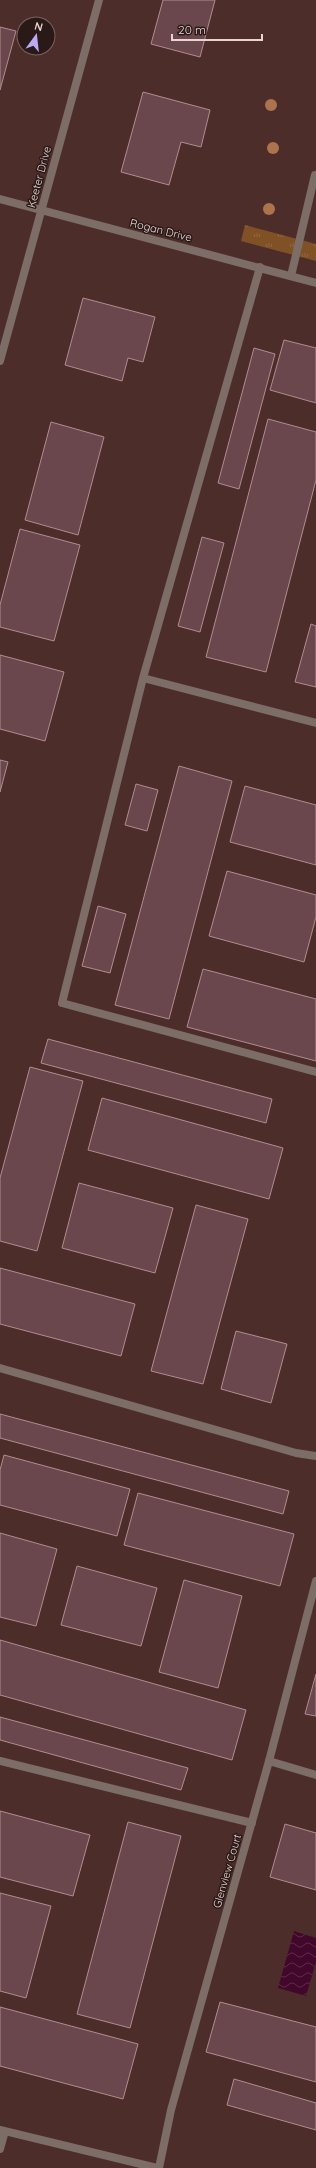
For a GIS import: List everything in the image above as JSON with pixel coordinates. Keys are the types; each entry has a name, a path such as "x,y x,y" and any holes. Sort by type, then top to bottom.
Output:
{"street":[{"name":"Keeter Drive","path":"0,361 99,0"},
{"path":"291,276 315,175"},
{"name":"Rogan Drive","path":"0,199 316,283"},
{"path":"260,267 142,678 62,1003 316,1072"},
{"path":"142,678 316,723"},
{"path":"0,1368 289,1450 316,1456"},
{"name":"Glenview Court","path":"158,2168 171,2110 269,1761 316,1581"},
{"path":"0,1761 252,1823"},
{"path":"269,1761 316,1775"},
{"path":"0,2149 2,2130 158,2168"}],"green space":[{"path":"245,225 316,244 316,261 241,241"}],"water":[{"path":"294,1931 316,1938 316,1962 306,1996 278,1988"}],"building":[{"path":"163,0 215,0 200,57 151,44"},
{"path":"0,27 16,31 0,90"},
{"path":"143,92 210,110 201,147 181,142 169,185 121,172"},
{"path":"83,298 155,317 143,362 128,358 122,381 65,365"},
{"path":"284,340 316,348 316,403 270,390"},
{"path":"254,348 275,354 239,489 218,483"},
{"path":"268,419 316,432 316,480 266,672 206,657"},
{"path":"51,422 104,437 78,535 25,520"},
{"path":"20,529 80,545 54,641 0,627 0,605"},
{"path":"202,537 224,543 200,632 178,626"},
{"path":"311,624 316,626 316,687 295,682"},
{"path":"0,655 64,672 45,741 0,729"},
{"path":"0,760 8,762 0,792"},
{"path":"179,766 232,781 169,1019 115,1005"},
{"path":"136,784 158,790 147,831 125,825"},
{"path":"245,786 316,805 316,865 230,842"},
{"path":"227,871 316,895 316,917 304,962 209,936"},
{"path":"98,906 126,914 110,973 82,966"},
{"path":"203,969 316,999 316,1061 187,1027"},
{"path":"48,1039 272,1099 266,1123 41,1063"},
{"path":"30,1067 83,1081 37,1251 0,1241 0,1178"},
{"path":"102,1098 283,1148 269,1199 88,1150"},
{"path":"79,1183 173,1208 155,1273 62,1248"},
{"path":"196,1205 248,1219 203,1384 151,1371"},
{"path":"0,1268 135,1304 121,1356 0,1324"},
{"path":"236,1331 287,1344 271,1403 221,1389"},
{"path":"0,1414 289,1491 283,1514 0,1438"},
{"path":"4,1455 130,1489 117,1536 0,1505 0,1470"},
{"path":"138,1493 294,1534 280,1586 124,1545"},
{"path":"0,1533 57,1549 36,1626 0,1617"},
{"path":"77,1566 157,1588 141,1646 61,1625"},
{"path":"184,1580 242,1596 218,1688 159,1672"},
{"path":"0,1640 246,1710 232,1760 0,1695"},
{"path":"316,1674 316,1716 305,1714"},
{"path":"0,1717 188,1768 181,1790 0,1740"},
{"path":"0,1811 90,1835 73,1896 0,1877"},
{"path":"128,1822 181,1836 130,2028 77,2014"},
{"path":"285,1824 316,1833 316,1890 270,1877"},
{"path":"0,1893 51,1906 26,1998 0,1991"},
{"path":"220,2002 316,2027 316,2082 206,2052"},
{"path":"0,2007 138,2044 123,2099 0,2066"},
{"path":"234,2079 316,2103 316,2130 227,2105"}]}
